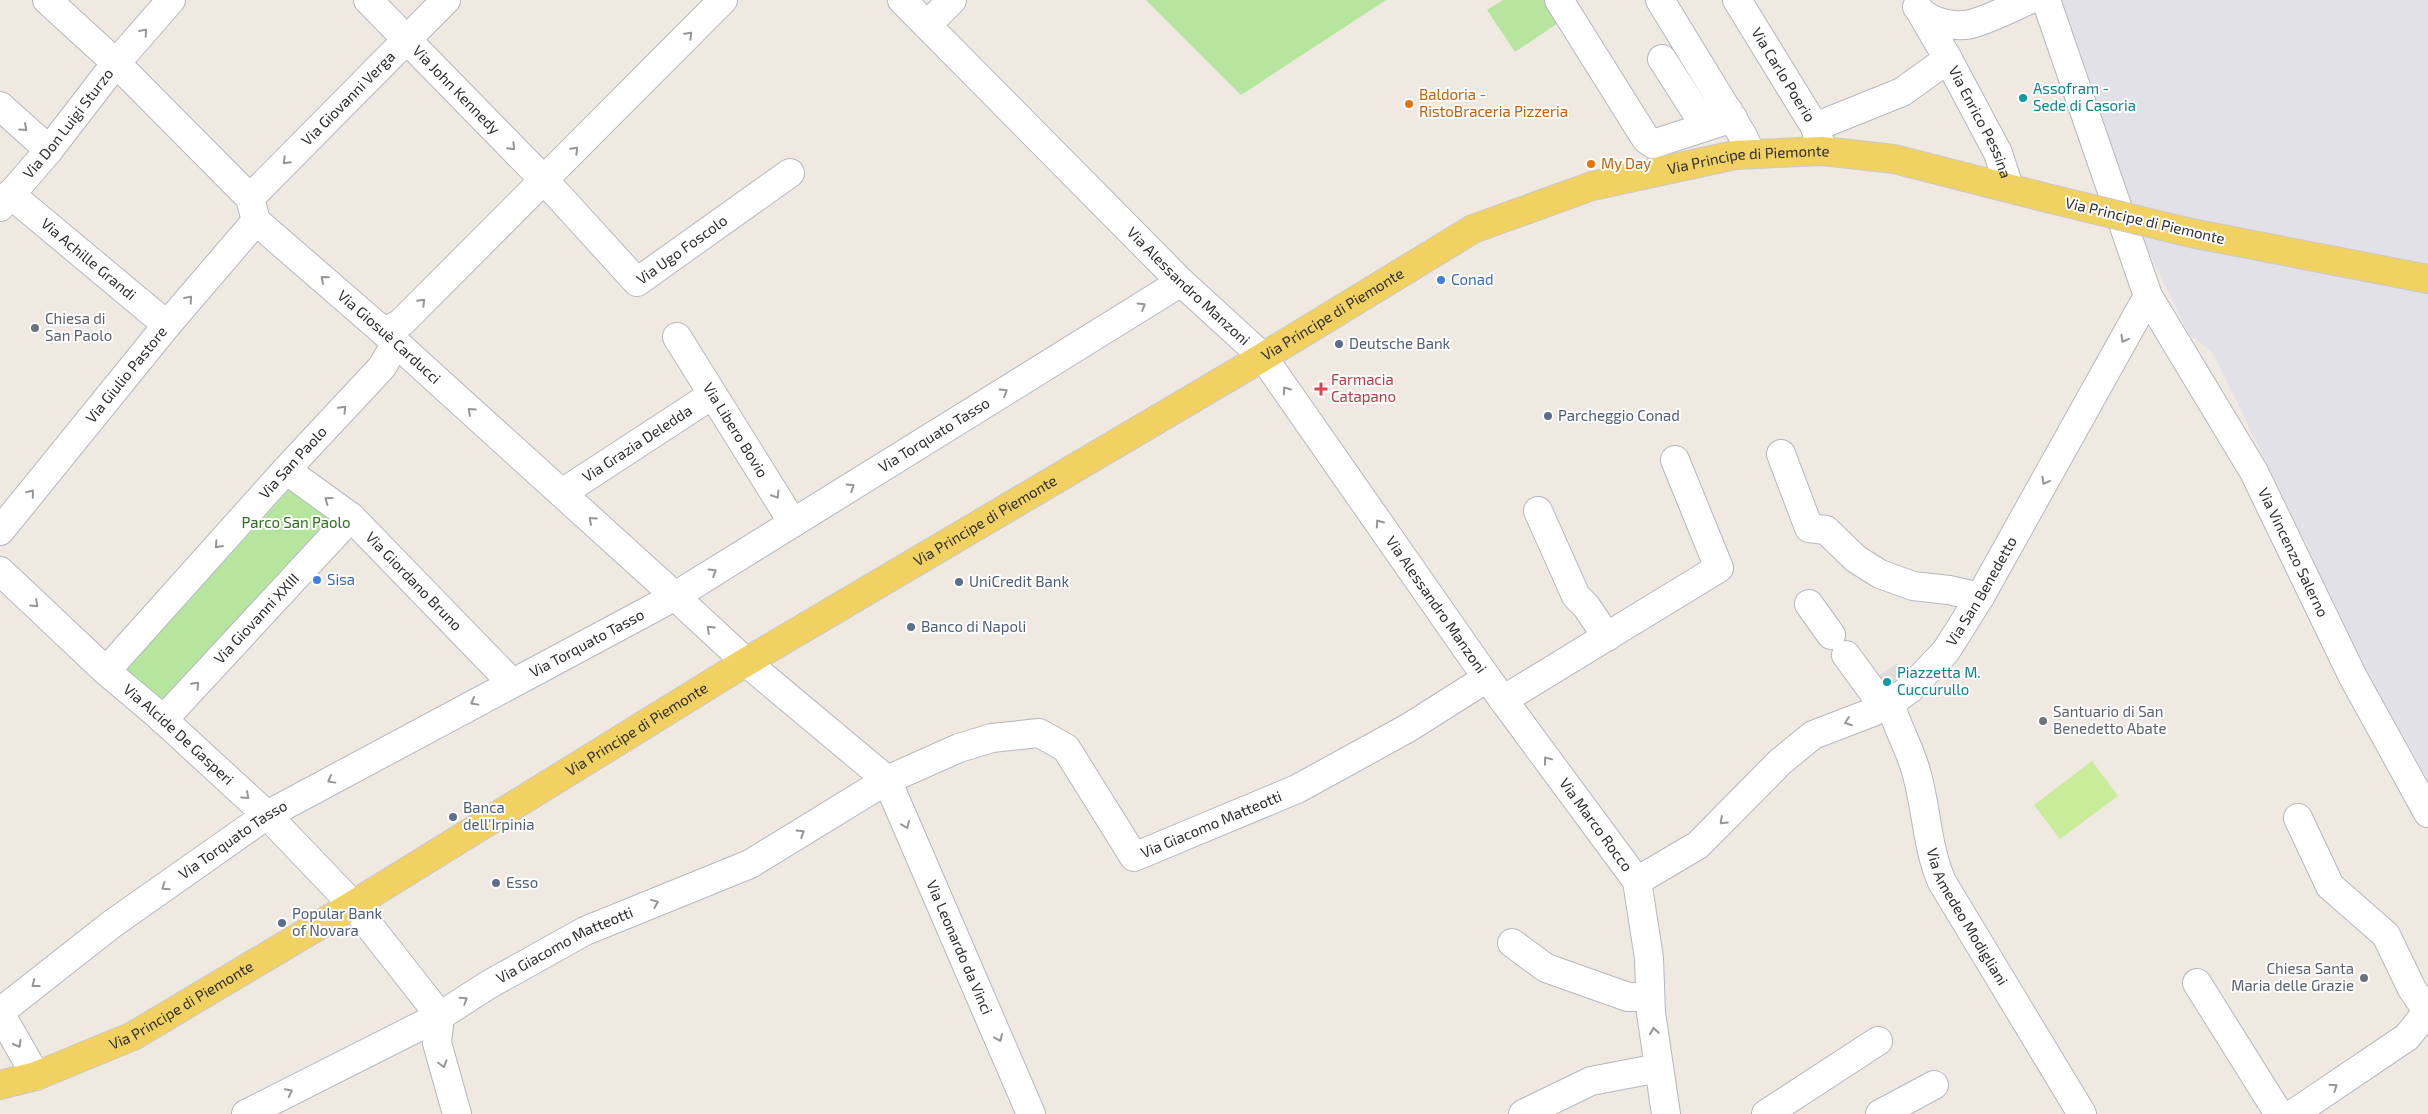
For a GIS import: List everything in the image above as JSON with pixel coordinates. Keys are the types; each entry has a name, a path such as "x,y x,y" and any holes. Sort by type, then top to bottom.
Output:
{"main road":[{"name":"Via Principe di Piemonte","path":"0,1085 36,1076 133,1036 353,905 746,662 1264,357 1473,229 1592,186 1818,139 2191,233 2428,279"}],"street":[{"name":"Via Giosuè Carducci","path":"47,0 116,64 253,209 390,337 664,586 672,598 679,600 746,662"},
{"name":"Via Don Luigi Sturzo","path":"5,200 49,150 116,64 171,0"},
{"name":"Via John Kennedy","path":"368,0 545,181"},
{"name":"Via Giovanni Verga","path":"253,209 407,40 446,0"},
{"path":"390,337 401,323 545,181 723,0"},
{"name":"Via Alessandro Manzoni","path":"902,0 928,24 1181,282 1264,357 1487,678"},
{"path":"928,24 952,0"},
{"path":"1559,0 1646,139 1653,144 1730,114"},
{"path":"1660,0 1744,136 1751,154"},
{"name":"Via Carlo Poerio","path":"1737,0 1818,139"},
{"path":"1917,8 1945,24 1970,24 2029,0"},
{"name":"Via Vincenzo Salerno","path":"2046,0 2148,296 2254,472 2353,676 2428,813"},
{"name":"Via Enrico Pessina","path":"1917,8 1948,59 1998,153 2009,187"},
{"path":"1662,59 1696,112 1730,114"},
{"name":"Via Enrico Pessina","path":"1818,139 1902,92 1948,59"},
{"path":"0,106 49,150"},
{"name":"Via Ugo Foscolo","path":"545,181 637,282 790,174"},
{"name":"Via Achille Grandi","path":"5,200 167,325"},
{"name":"Via Giulio Pastore","path":"0,531 167,325 253,209"},
{"name":"Via Torquato Tasso","path":"0,1013 112,924 267,815 512,682 672,598 1181,282"},
{"name":"Via San Benedetto","path":"1637,881 1698,845 1780,762 1812,735 1887,705 1910,689 1946,651 1980,597 2148,296"},
{"name":"Via San Paolo","path":"106,671 286,470 382,367 390,337"},
{"name":"Via Libero Bovio","path":"677,337 793,523"},
{"name":"Via Grazia Deledda","path":"562,493 712,395"},
{"path":"1781,454 1808,528 1826,530 1856,559 1880,574 1914,586 1949,590 1980,597"},
{"path":"1503,700 1719,568 1675,460"},
{"name":"Via Giordano Bruno","path":"286,470 351,517 512,682"},
{"path":"1538,511 1576,596 1586,606 1607,637"},
{"name":"Via Giovanni XXIII","path":"163,720 351,517"},
{"name":"Via Alcide De Gasperi","path":"0,571 106,671 267,815 353,905"},
{"name":"Via Amedeo Modigliani","path":"1809,604 1838,645 1887,705 1917,775 1927,831 1937,870 1962,918 2082,1114"},
{"path":"746,662 887,780"},
{"name":"Via Marco Rocco","path":"1487,678 1637,881 1649,958 1650,997 1666,1114"},
{"name":"Via Giacomo Matteotti","path":"246,1114 440,1016 488,985 585,931 750,864 887,780 959,748 992,738 1039,733 1066,748 1134,857 1297,789 1408,728 1487,678"},
{"name":"Via Leonardo da Vinci","path":"887,780 1031,1114"},
{"path":"2197,983 2291,1114 2407,1037 2428,1011 2412,989 2386,935 2330,886 2298,818"},
{"path":"353,905 440,1016 437,1043 457,1114"},
{"path":"1512,943 1546,968 1628,997 1650,997"},
{"path":"0,1013 36,1076"},
{"path":"1766,1114 1878,1041"},
{"path":"1523,1114 1568,1103 1591,1081 1659,1068"},
{"path":"1880,1114 1934,1085"}],"shaded area":[{"path":"2061,0 2428,0 2428,781 2370,677 2213,353 2189,334 2152,259 2125,193"},
{"name":"Piazzetta M. Cuccurullo","path":"1897,663 1910,678 1876,703 1864,686"}],"green space":[{"path":"1146,0 1386,0 1241,95"},
{"path":"1503,0 1549,0 1561,21 1515,52 1487,10"},
{"name":"Parco San Paolo","path":"295,483 337,519 164,701 126,670"},
{"path":"2092,761 2118,796 2060,839 2034,805"}],"place":[{"name":"Assofram - Sede di Casoria","path":"2023,98"},
{"name":"Baldoria - RistoBraceria Pizzeria","path":"1409,104"},
{"name":"My Day","path":"1591,164"},
{"name":"Conad","path":"1441,280"},
{"name":"Chiesa di San Paolo","path":"35,328"},
{"name":"Deutsche Bank","path":"1339,344"},
{"name":"Farmacia Catapano","path":"1321,389"},
{"name":"Parcheggio Conad","path":"1548,416"},
{"name":"Sisa","path":"317,580"},
{"name":"UniCredit Bank","path":"959,582"},
{"name":"Banco di Napoli","path":"911,627"},
{"name":"Piazzetta M. Cuccurullo","path":"1887,682"},
{"name":"Santuario di San Benedetto Abate","path":"2043,721"},
{"name":"Banca dell'Irpinia","path":"453,817"},
{"name":"Esso","path":"496,883"},
{"name":"Popular Bank of Novara","path":"282,923"},
{"name":"Chiesa Santa Maria delle Grazie","path":"2364,978"}]}
